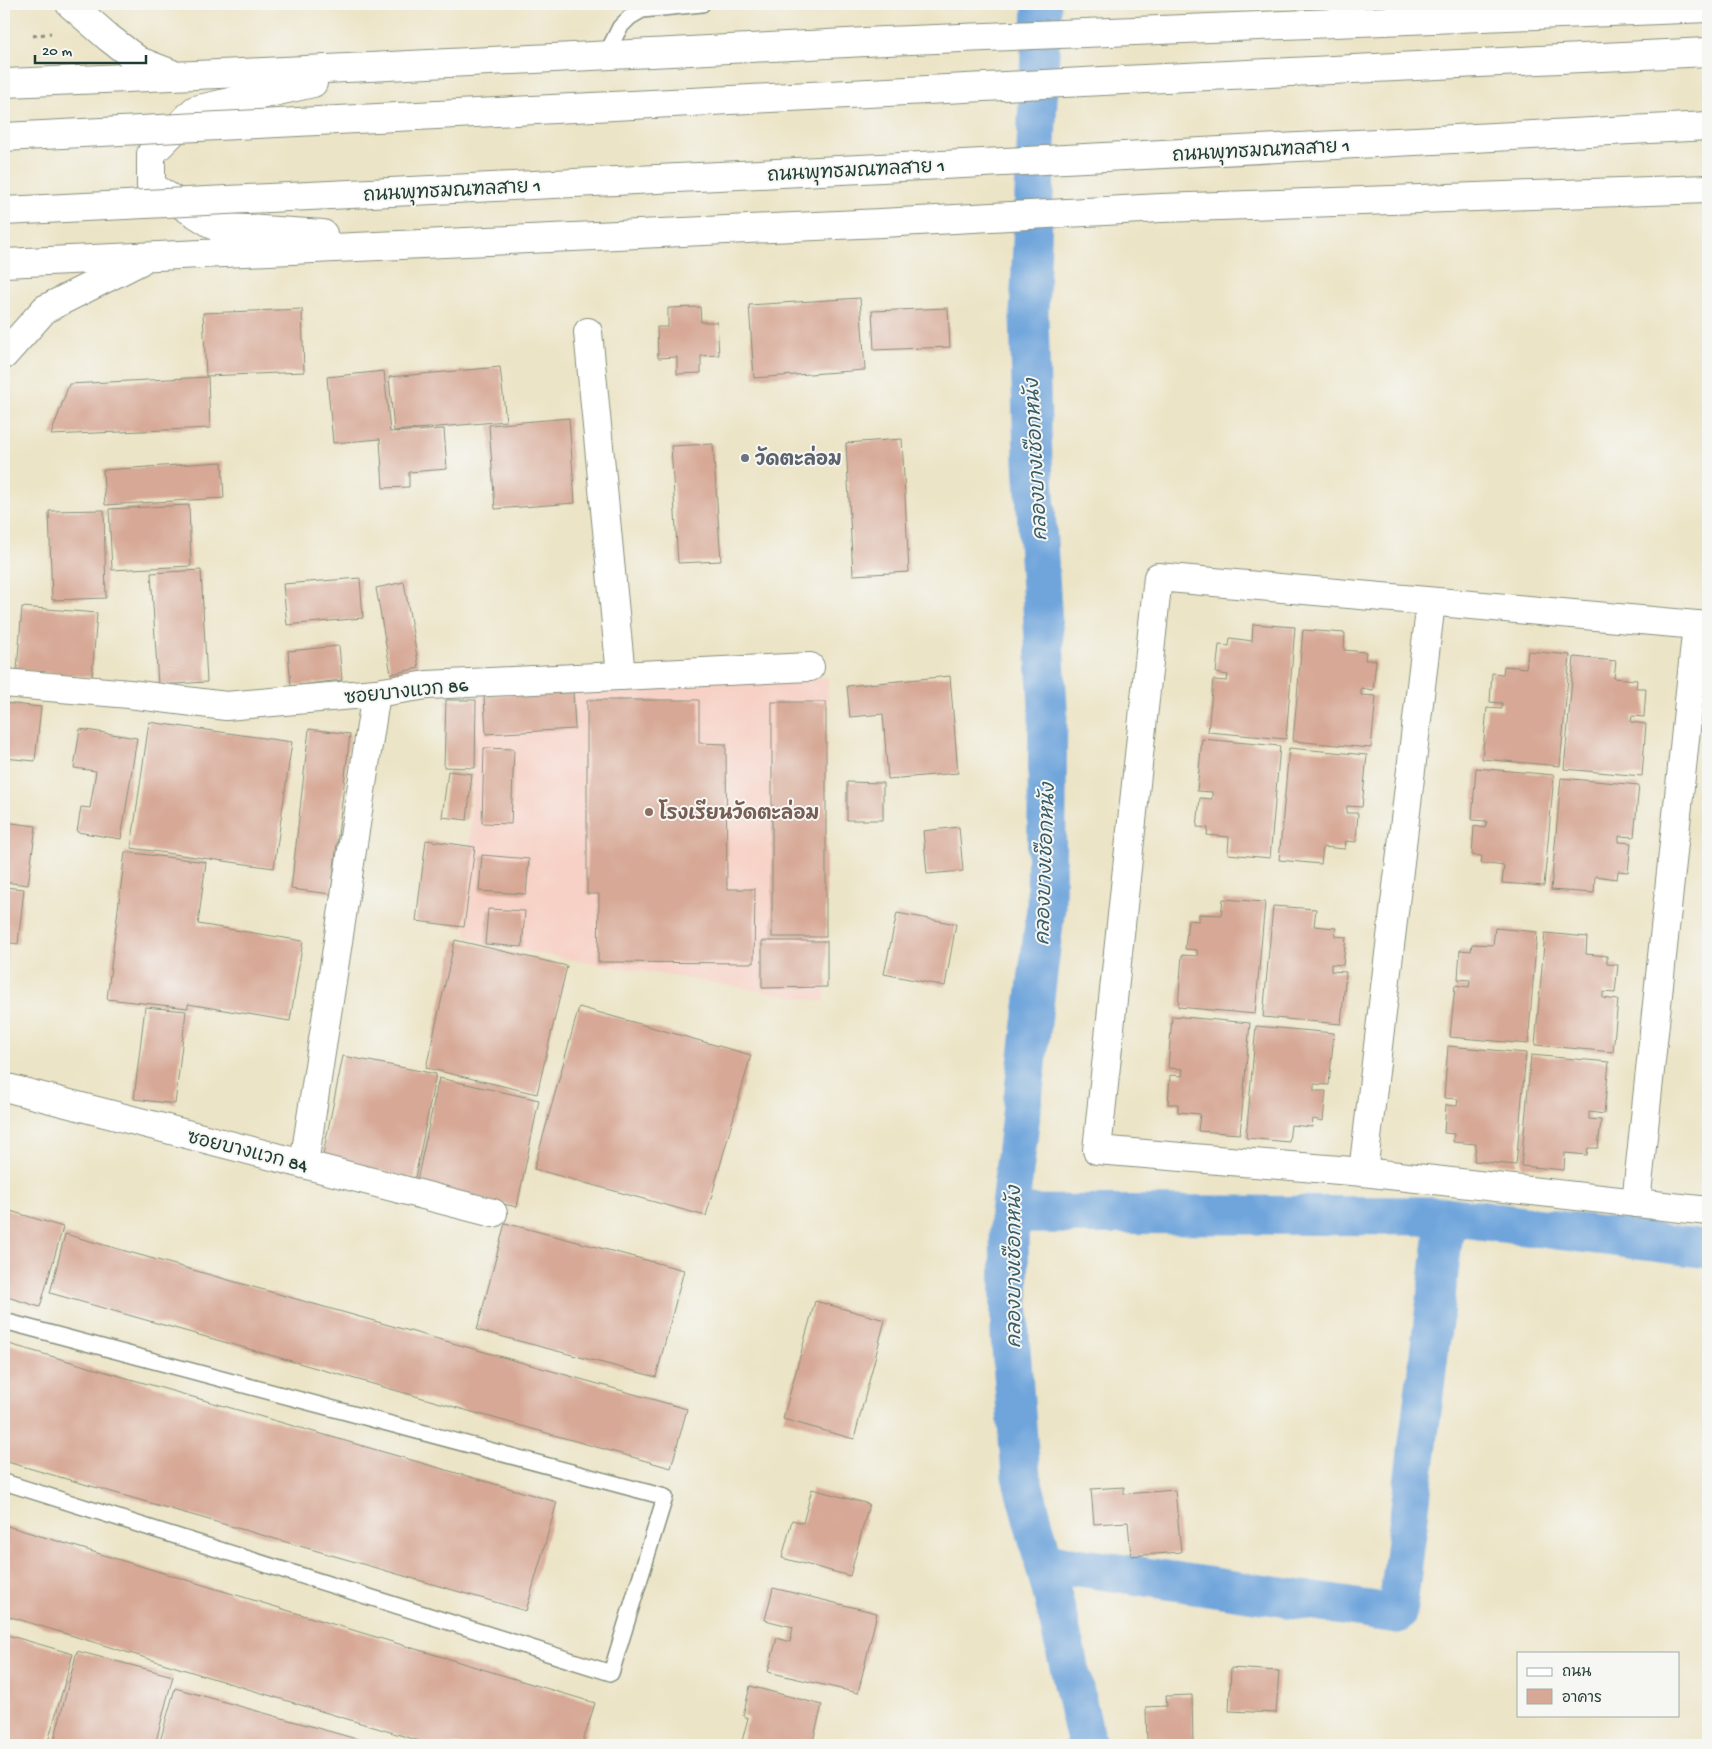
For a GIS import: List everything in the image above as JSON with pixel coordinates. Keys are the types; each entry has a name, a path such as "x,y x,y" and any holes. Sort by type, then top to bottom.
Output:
{"main road":[{"path":"70,4 109,38 140,61 178,76"},
{"path":"4,82 605,57 887,41 1639,7 1708,8"},
{"path":"4,137 1708,52"},
{"path":"382,67 195,110 151,154 151,186 217,227 459,243"},
{"name":"ถนนพุทธมณฑลสาย 1","path":"4,211 1708,126"},
{"path":"4,263 881,223 1161,208 1708,189"},
{"path":"4,355 45,309 148,257"},
{"path":"588,332 620,676"},
{"path":"1636,1203 1703,626 1158,577 1097,1150 1363,1172 1636,1203 1708,1211"},
{"path":"1363,1172 1431,602"},
{"name":"ซอยบางแวก 86","path":"4,683 130,694 226,706 376,693 427,685 810,667"},
{"path":"304,1164 376,693"},
{"name":"ซอยบางแวก 84","path":"4,1087 493,1213"}],"lane":[{"path":"605,57 620,27 630,16 642,10 702,4"},
{"path":"4,1322 665,1497 611,1673 4,1482"}],"shaded area":[{"name":"โรงเรียนวัดตะล่อม","path":"828,677 825,1002 486,945 466,935 477,689"}],"building":[{"path":"860,298 865,370 754,378 749,305"},
{"path":"700,307 701,322 717,322 719,355 701,356 701,373 677,374 677,357 658,358 657,327 668,327 668,308"},
{"path":"948,308 950,347 874,350 872,311"},
{"path":"302,309 304,372 206,376 203,313"},
{"path":"500,367 506,421 394,431 389,377"},
{"path":"384,371 390,432 444,429 447,469 409,472 409,487 383,488 380,439 333,443 327,377"},
{"path":"208,377 210,428 51,435 69,384"},
{"path":"569,418 575,503 495,509 489,425"},
{"path":"902,439 909,572 853,575 846,443"},
{"path":"713,444 721,561 678,563 671,446"},
{"path":"222,462 224,498 105,505 103,470"},
{"path":"189,505 191,566 112,570 109,509"},
{"path":"104,510 106,598 52,600 49,511"},
{"path":"201,570 207,682 158,685 151,573"},
{"path":"360,578 363,618 287,625 283,584"},
{"path":"404,582 419,668 391,674 376,588"},
{"path":"22,607 97,613 92,677 17,670"},
{"path":"1253,624 1295,627 1286,739 1208,732 1213,680 1227,681 1228,675 1216,673 1219,645 1229,646 1230,638 1252,641"},
{"path":"1303,630 1345,633 1344,650 1366,652 1365,660 1376,660 1373,690 1361,688 1361,695 1376,696 1371,748 1293,741"},
{"path":"339,646 342,680 291,686 288,651"},
{"path":"1528,651 1570,655 1560,766 1482,759 1487,708 1502,709 1502,703 1490,702 1492,673 1503,674 1504,666 1526,668"},
{"path":"1574,657 1616,661 1614,678 1637,680 1636,688 1646,688 1644,717 1632,716 1631,722 1646,724 1642,776 1564,769"},
{"path":"950,676 958,773 888,779 883,714 850,717 847,686"},
{"path":"573,691 575,729 486,734 484,696"},
{"path":"446,700 476,700 475,768 444,767"},
{"path":"587,700 699,700 699,743 726,744 727,889 755,889 754,963 598,962 599,894 587,894"},
{"path":"772,702 826,702 826,937 772,937"},
{"path":"4,703 41,707 35,761 4,758"},
{"path":"149,722 292,742 274,868 131,848"},
{"path":"80,729 137,738 121,839 77,832 81,807 90,808 96,771 74,768"},
{"path":"309,729 350,734 331,894 291,889"},
{"path":"1202,739 1280,746 1270,858 1228,854 1229,837 1207,835 1208,828 1197,827 1200,798 1212,799 1212,792 1197,791"},
{"path":"484,748 514,749 511,824 482,823"},
{"path":"1289,748 1367,755 1362,807 1347,806 1346,813 1358,813 1356,842 1346,841 1345,849 1323,847 1321,864 1279,860"},
{"path":"1476,768 1554,775 1544,886 1502,883 1504,866 1481,863 1482,856 1472,855 1474,826 1485,828 1487,821 1472,820"},
{"path":"448,771 472,774 467,820 442,817"},
{"path":"1561,778 1639,785 1634,837 1619,836 1619,842 1631,843 1628,872 1618,871 1617,879 1595,876 1594,893 1551,890"},
{"path":"847,782 883,783 883,820 847,820"},
{"path":"4,822 36,826 28,885 4,882"},
{"path":"959,827 963,871 927,874 923,831"},
{"path":"426,840 475,847 464,927 416,921"},
{"path":"125,852 206,862 198,924 303,941 290,1021 188,1004 188,1008 107,999"},
{"path":"482,855 529,859 526,894 479,891"},
{"path":"4,887 24,889 18,944 4,942"},
{"path":"1223,899 1265,902 1255,1014 1178,1007 1182,955 1197,956 1197,950 1185,949 1188,920 1199,921 1199,914 1221,915"},
{"path":"1273,906 1316,909 1314,926 1336,928 1335,936 1346,937 1343,965 1331,964 1331,971 1346,972 1341,1024 1263,1017"},
{"path":"488,909 525,911 522,947 485,944"},
{"path":"897,913 956,924 945,986 884,974"},
{"path":"1495,928 1537,932 1528,1044 1450,1037 1455,985 1469,987 1470,980 1458,979 1460,950 1471,951 1472,944 1493,945"},
{"path":"1545,933 1587,937 1586,954 1607,956 1607,964 1618,965 1615,993 1603,992 1603,998 1618,1000 1613,1052 1535,1045"},
{"path":"455,940 567,966 537,1094 426,1068"},
{"path":"762,941 827,941 827,987 762,988"},
{"path":"4,944 8,944 5,974 4,974"},
{"path":"145,1007 186,1011 175,1104 134,1099"},
{"path":"579,1007 751,1055 706,1216 534,1169"},
{"path":"1172,1016 1250,1023 1240,1134 1198,1131 1200,1114 1178,1112 1178,1104 1168,1104 1170,1075 1182,1076 1183,1069 1168,1068"},
{"path":"1256,1026 1334,1033 1329,1085 1314,1084 1314,1091 1326,1091 1323,1121 1313,1119 1312,1127 1291,1125 1289,1142 1246,1138"},
{"path":"1448,1046 1526,1053 1516,1165 1474,1161 1476,1144 1453,1142 1454,1134 1444,1133 1446,1105 1457,1106 1458,1099 1444,1098"},
{"path":"1531,1055 1609,1062 1604,1114 1589,1112 1589,1119 1601,1120 1598,1148 1588,1148 1587,1155 1565,1153 1564,1170 1521,1166"},
{"path":"343,1056 436,1074 415,1178 322,1159"},
{"path":"439,1078 539,1100 517,1207 416,1185"},
{"path":"4,1209 63,1227 40,1307 4,1296"},
{"path":"505,1223 684,1270 656,1377 477,1330"},
{"path":"65,1234 687,1409 671,1468 50,1293"},
{"path":"815,1301 885,1320 854,1439 783,1419"},
{"path":"9,1344 557,1502 526,1611 4,1461 4,1364"},
{"path":"1124,1487 1124,1494 1175,1490 1181,1552 1131,1556 1128,1522 1094,1524 1091,1489"},
{"path":"812,1489 869,1504 850,1576 782,1558 792,1520 803,1523"},
{"path":"4,1525 595,1703 582,1745 433,1745 4,1615"},
{"path":"773,1588 877,1613 858,1693 768,1672 777,1638 790,1642 793,1627 765,1620"},
{"path":"4,1634 73,1654 47,1745 19,1745 4,1741"},
{"path":"77,1651 173,1676 155,1745 53,1745"},
{"path":"1231,1668 1279,1671 1276,1713 1229,1711"},
{"path":"750,1686 822,1705 812,1745 741,1745 748,1718 743,1716"},
{"path":"175,1688 378,1745 159,1745"},
{"path":"1192,1695 1193,1745 1166,1745 1166,1741 1147,1743 1146,1707 1167,1706 1166,1696"}],"waterway":[{"name":"คลองบางเชือกหนัง","path":"1042,4 1029,314 1033,460 1048,706 1046,907 1009,1214 1010,1336 1021,1476 1053,1597 1087,1745"},
{"path":"1009,1214 1446,1216 1708,1249"},
{"path":"1044,1562 1397,1614 1446,1216"}],"place":[{"name":"วัดตะล่อม","path":"745,458"},
{"name":"โรงเรียนวัดตะล่อม","path":"649,812"}]}
